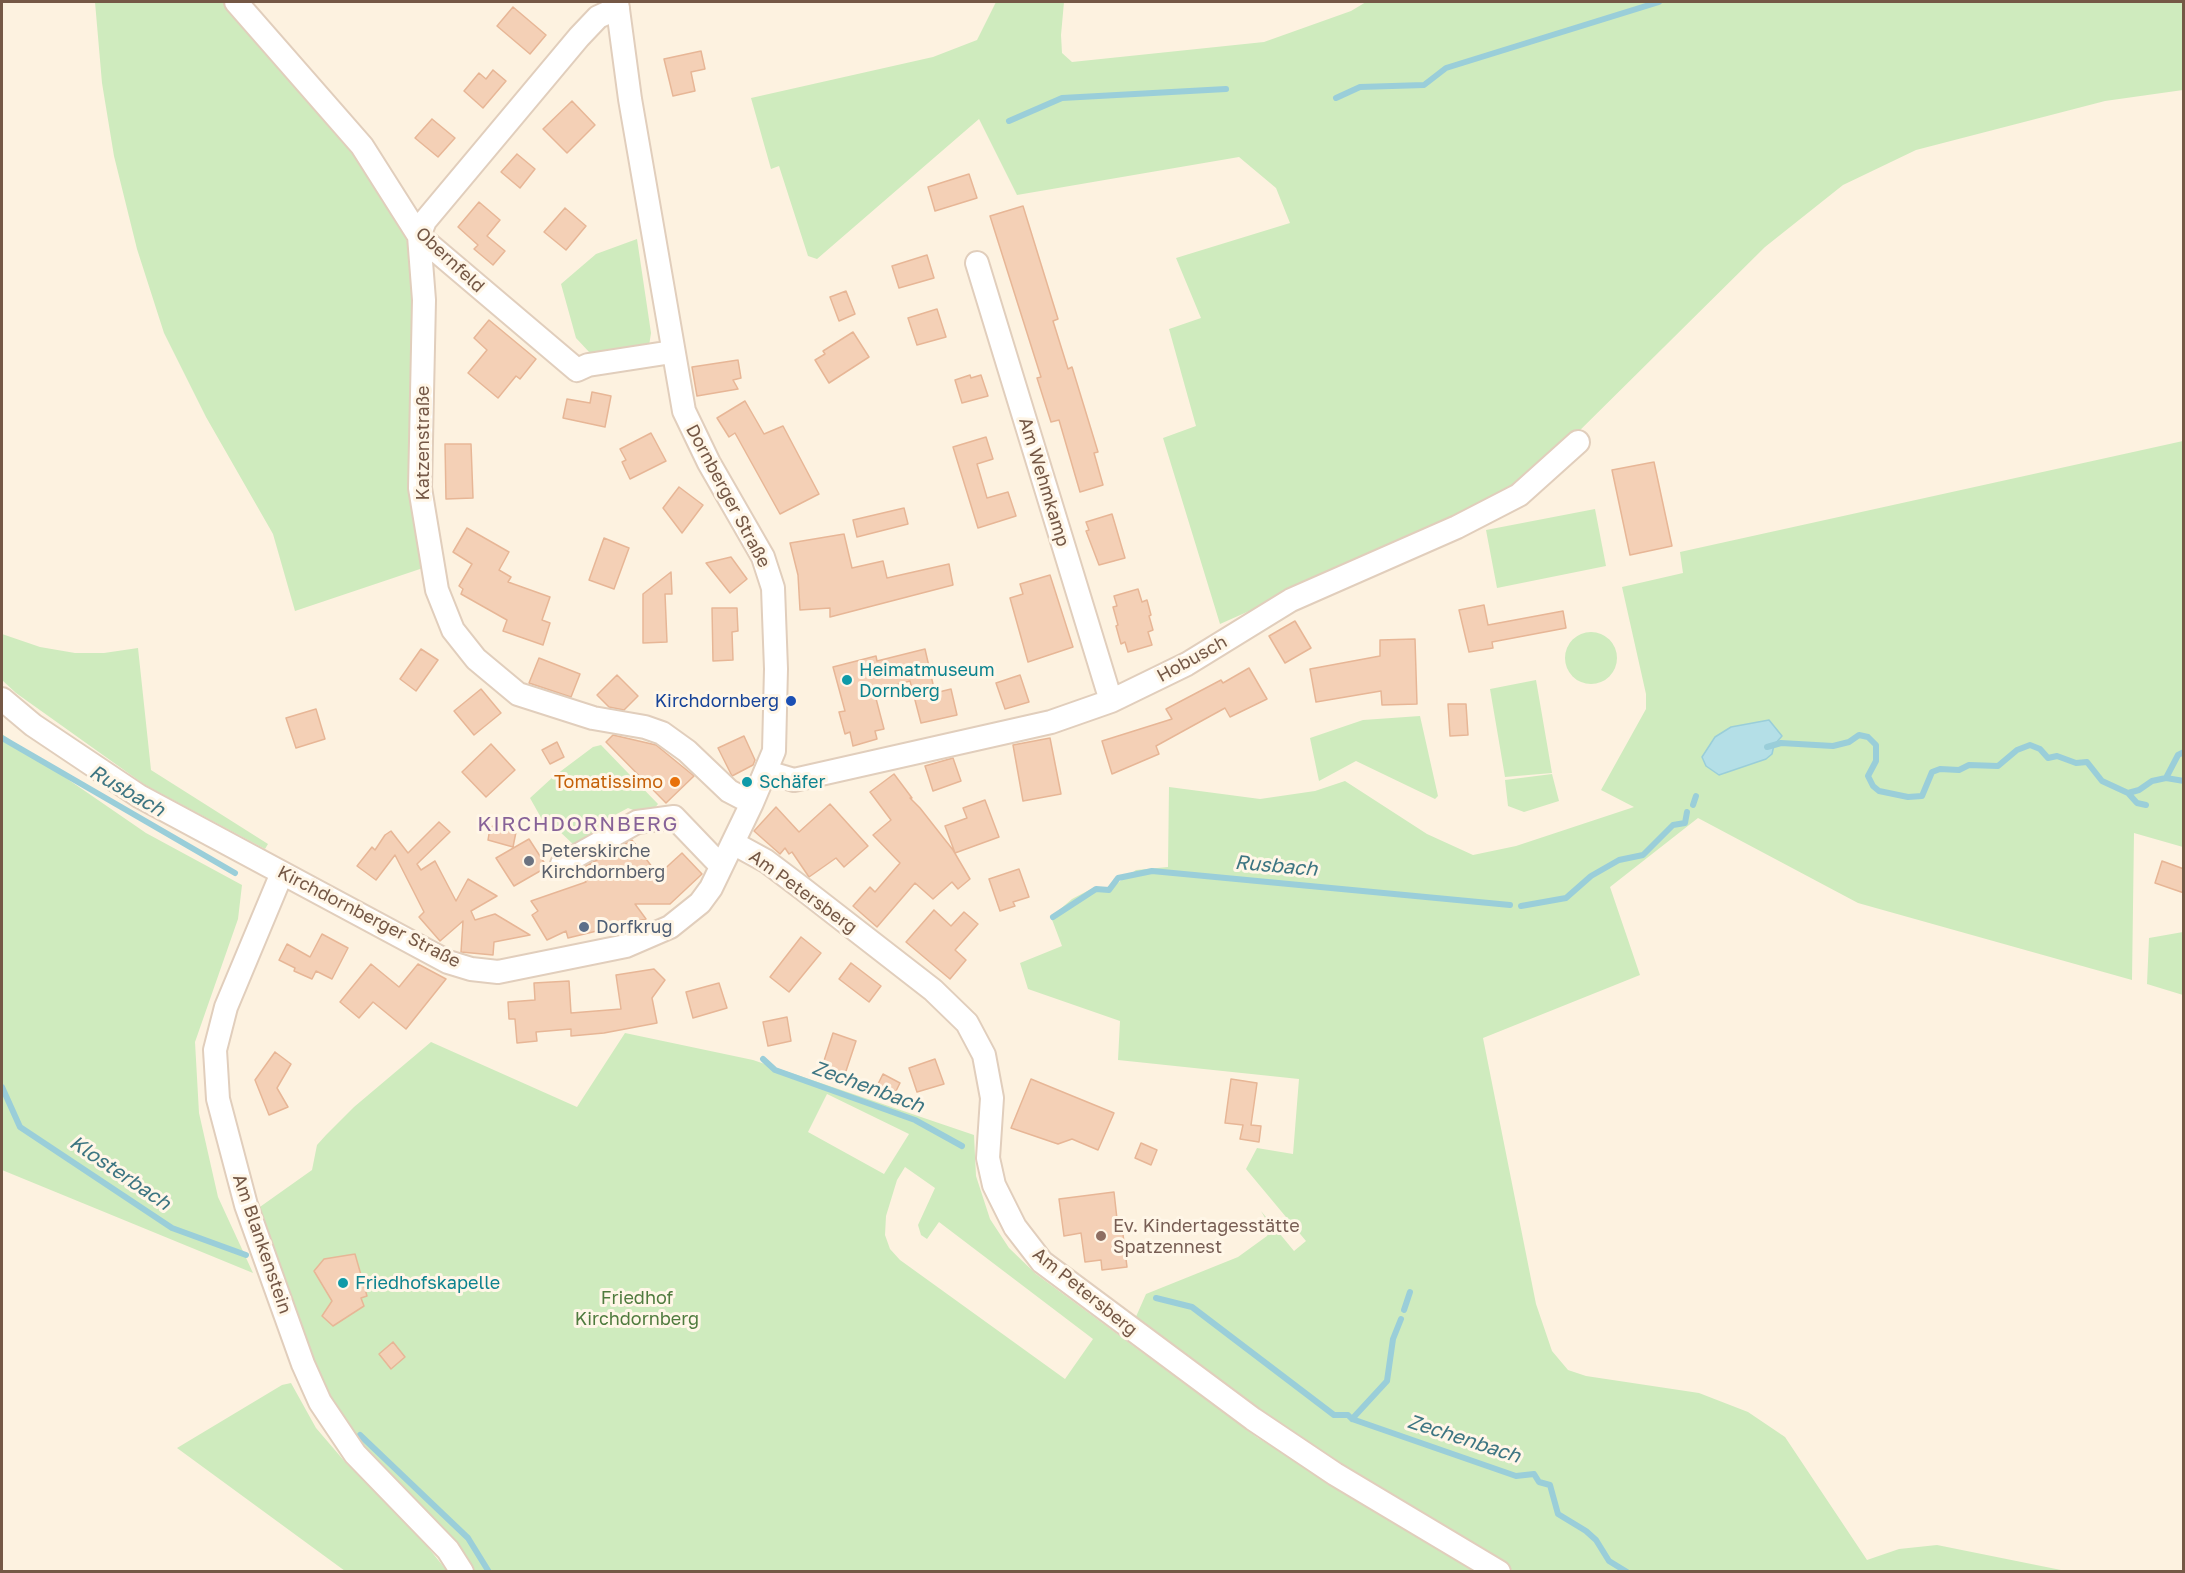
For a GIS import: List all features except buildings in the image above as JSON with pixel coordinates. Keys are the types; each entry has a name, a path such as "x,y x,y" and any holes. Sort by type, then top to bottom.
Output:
{"street":[{"name":"Obernfeld","path":"236,2 362,146 419,236 577,370 588,365 672,352"},
{"path":"419,236 425,220 579,37 598,17 618,5"},
{"name":"Dornberger Straße","path":"618,5 672,352 681,396 690,428 763,557 773,588 776,731 774,751 767,772 733,843"},
{"name":"Katzenstraße","path":"419,236 424,300 420,488 437,590 453,630 476,659 496,679 518,694 592,718 645,727 662,733 687,751 729,791 752,803"},
{"name":"Am Wehmkamp","path":"977,263 1111,701"},
{"name":"Hobusch","path":"767,772 794,780 1051,722 1111,701 1187,664 1291,600 1456,527 1519,495 1578,441"},
{"name":"Kirchdornberger Straße","path":"2,699 33,725 112,778 448,962 471,969 498,972 626,946 654,936 685,917 700,903 733,843"},
{"path":"562,864 637,822 674,817 721,866"},
{"name":"Am Petersberg","path":"733,843 766,861 803,889 933,990 967,1023 984,1055 992,1098 988,1158 994,1185 1015,1227 1042,1262 1253,1419 1335,1474 1499,1572"},
{"name":"Am Blankenstein","path":"282,873 226,1007 216,1050 218,1099 246,1205 303,1364 320,1402 355,1454 448,1550 462,1572"}],"green space":[{"path":"95,2 225,2 347,137 405,233 412,262 423,568 295,611 273,534 206,417 164,333 137,249 114,156 102,83"},
{"path":"996,2 1064,2 1062,53 1072,62 1264,42 1351,11 1366,2 2183,2 2183,90 2105,101 1916,150 1843,185 1765,247 1563,447 1517,487 1389,549 1220,624 1163,438 1196,426 1169,329 1201,318 1176,258 1290,223 1276,188 1239,157 1017,195 979,119 817,259 808,256 779,166 771,169 751,98 933,57 977,40"},
{"path":"637,239 651,333 649,346 590,353 576,338 561,284 596,254"},
{"path":"2183,441 2183,847 2134,833 2132,980 1858,903 1698,818 1610,887 1640,975 1483,1038 1536,1304 1552,1351 1568,1370 1586,1376 1699,1393 1748,1412 1785,1437 1867,1560 1899,1549 1937,1545 2066,1571 1514,1571 1250,1408 1135,1319 1146,1294 1238,1257 1267,1236 1271,1228 1261,1211 1294,1251 1306,1241 1246,1169 1257,1148 1293,1154 1299,1079 1118,1060 1120,1021 1028,989 1020,963 1062,946 1051,917 1072,899 1093,888 1106,891 1136,870 1168,867 1169,787 1260,799 1315,791 1345,781 1427,834 1473,855 1516,846 1634,807 1601,790 1646,709 1646,694 1622,587 1683,573 1680,552"},
{"path":"1595,509 1606,566 1497,588 1486,530"},
{"path":"1591,632 1601,634 1609,640 1615,648 1617,658 1615,668 1609,676 1601,682 1591,684 1581,682 1573,676 1567,668 1565,658 1567,648 1573,640 1581,634"},
{"path":"2,634 40,647 75,653 104,653 138,648 151,770 268,844 265,849 145,785 16,693 2,680"},
{"path":"1536,680 1552,773 1505,777 1490,689"},
{"path":"1420,716 1438,796 1435,799 1356,761 1319,781 1310,738 1363,720"},
{"path":"2,734 146,833 242,885 238,919 195,1042 199,1113 218,1197 253,1273 2,1170"},
{"path":"601,745 658,804 653,810 641,813 628,808 600,823 599,833 575,846 556,828 549,832 530,798 553,777 593,747"},
{"path":"1552,774 1559,801 1524,812 1508,806 1505,780"},
{"path":"2183,932 2183,995 2147,984 2149,938"},
{"name":"Friedhof Kirchdornberg","path":"625,1033 753,1060 974,1135 976,1176 990,1219 1009,1248 1036,1274 1258,1438 1478,1571 471,1571 366,1452 319,1384 257,1209 312,1170 317,1145 326,1135 354,1107 431,1042 577,1107","holes":["827,1094 909,1134 884,1174 808,1132","905,1167 935,1188 918,1225 921,1235 927,1239 939,1222 1093,1339 1065,1379 900,1260 890,1249 885,1235 886,1216 897,1180"]},
{"path":"291,1383 316,1428 346,1463 419,1536 447,1571 345,1571 177,1448 282,1385"}],"water":[{"path":"1769,720 1782,736 1774,745 1772,754 1766,759 1719,775 1706,766 1702,757 1715,737 1731,727"}],"waterway":[{"path":"1336,98 1360,87 1424,85 1446,68 1659,2"},
{"path":"1009,121 1062,98 1226,89"},
{"name":"Rusbach","path":"1767,747 1781,743 1833,746 1849,742 1859,735 1868,737 1876,745 1876,761 1868,776 1873,786 1879,791 1908,797 1922,796 1932,772 1940,769 1959,770 1969,765 1998,766 2017,750 2030,745 2040,749 2048,758 2057,756 2076,763 2087,762 2102,781 2128,793 2139,790 2152,781 2166,778 2184,781"},
{"name":"Rusbach","path":"2,738 235,873"},
{"name":"Rusbach","path":"2166,778 2178,755 2184,752"},
{"name":"Rusbach","path":"2128,793 2137,803 2146,805"},
{"name":"Rusbach","path":"1693,805 1696,796"},
{"name":"Rusbach","path":"1521,906 1566,898 1591,876 1619,860 1643,855 1673,825 1685,823 1687,812"},
{"name":"Rusbach","path":"1053,917 1096,889 1109,890 1118,878 1152,871 1510,905"},
{"name":"Zechenbach","path":"763,1059 775,1070 915,1120 962,1146"},
{"name":"Klosterbach","path":"2,1087 20,1127 172,1228 246,1255"},
{"name":"Zechenbach","path":"1404,1310 1410,1292"},
{"name":"Zechenbach","path":"1156,1298 1192,1307 1334,1415 1348,1415 1352,1419 1516,1476 1534,1474 1539,1482 1550,1485 1558,1514 1586,1531 1596,1540 1609,1561 1627,1572"},
{"name":"Zechenbach","path":"1352,1419 1387,1381 1393,1339 1401,1319"},
{"name":"Klosterbach","path":"360,1435 468,1538 489,1572"}],"place":[{"name":"Heimatmuseum Dornberg","path":"847,680"},
{"name":"Kirchdornberg","path":"791,701"},
{"name":"Tomatissimo","path":"675,782"},
{"name":"Schäfer","path":"747,782"},
{"name":"Peterskirche Kirchdornberg","path":"529,861"},
{"name":"Dorfkrug","path":"584,927"},
{"name":"Ev. Kindertagesstätte Spatzennest","path":"1101,1236"},
{"name":"Friedhofskapelle","path":"343,1283"}],"district":[{"name":"KIRCHDORNBERG","path":"578,824"}]}
